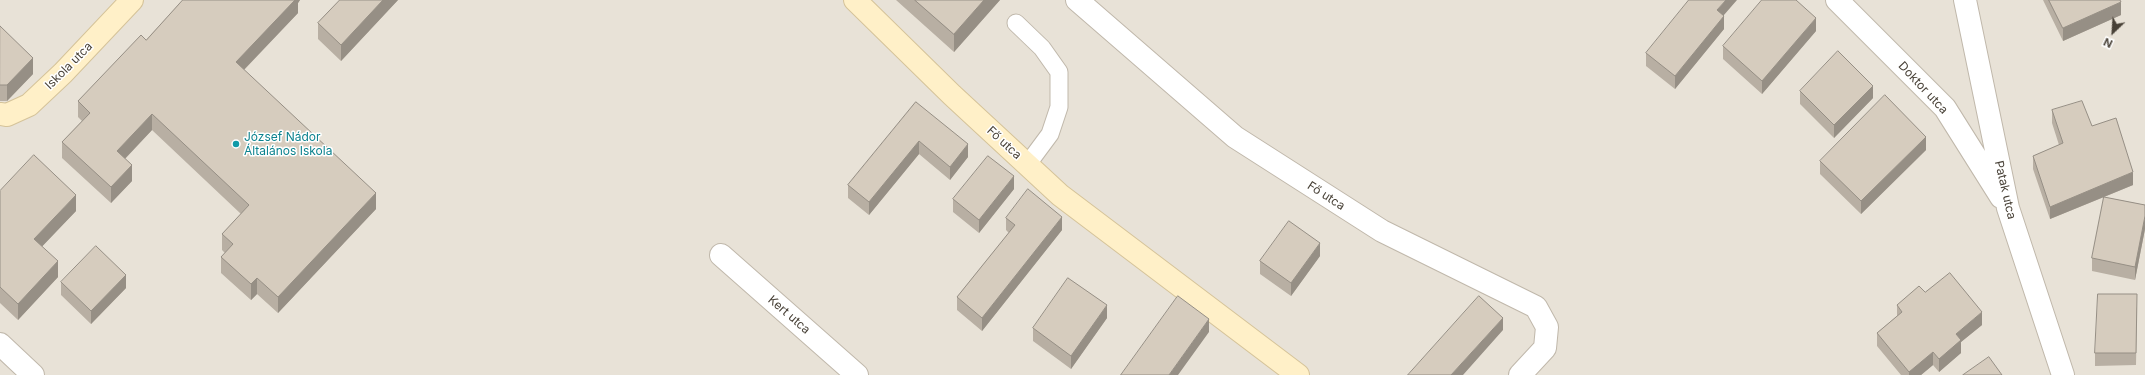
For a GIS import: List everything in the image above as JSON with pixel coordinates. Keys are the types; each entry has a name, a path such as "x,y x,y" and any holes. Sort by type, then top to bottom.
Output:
{"street":[{"name":"Iskola utca","path":"2,118 29,105 63,73 132,0"},
{"name":"Fő utca","path":"855,0 1060,195 1298,375"},
{"name":"Fő utca","path":"1077,0 1235,137 1382,231 1536,308 1547,327 1545,348 1520,375"},
{"name":"Doktor utca","path":"1837,0 1945,108 2008,208"},
{"name":"Patak utca","path":"1965,0 2008,208 2063,375"},
{"name":"Kert utca","path":"721,255 857,375"},
{"path":"0,344 33,375"}],"lane":[{"path":"1016,23 1042,48 1059,72 1059,108 1050,134 1027,165"}],"shaded area":[{"path":"0,0 2145,0 2145,375 0,375"}],"building":[{"name":"József Nádor Általános Iskola","path":"183,0 295,0 236,62 376,193 278,297 257,278 251,284 221,257 233,244 222,234 249,205 152,114 117,151 132,165 111,187 62,142 90,113 78,101 141,35 146,40"},
{"path":"340,0 383,0 341,45 318,23"},
{"path":"915,0 984,0 954,34"},
{"path":"1689,0 1726,0 1717,10 1724,16 1675,76 1646,53"},
{"path":"1762,0 1796,0 1816,18 1762,81 1723,46"},
{"path":"2049,0 2120,0 2121,2 2063,28"},
{"path":"0,26 33,58 7,85 0,85"},
{"path":"1838,51 1873,86 1834,125 1800,91"},
{"path":"1885,95 1926,137 1861,201 1820,161"},
{"path":"2082,101 2092,126 2116,118 2133,172 2050,207 2033,156 2063,143 2052,110"},
{"path":"916,102 968,144 950,167 919,141 869,202 848,185"},
{"path":"34,155 76,195 34,239 58,261 18,304 0,287 0,191"},
{"path":"988,156 1014,176 979,220 953,199"},
{"path":"1028,189 1062,217 982,318 957,297 1015,225 1006,218"},
{"path":"2104,197 2145,205 2145,216 2135,267 2092,258"},
{"path":"1289,221 1320,243 1291,283 1260,261"},
{"path":"96,246 126,275 91,311 61,282"},
{"path":"1950,273 1982,312 1956,334 1961,340 1939,359 1933,352 1909,372 1877,333 1902,312 1897,305 1919,286 1925,292"},
{"path":"1068,278 1107,305 1071,356 1033,328"},
{"path":"2098,294 2137,294 2136,353 2095,353"},
{"path":"1178,296 1209,319 1169,375 1121,375"},
{"path":"1479,296 1503,318 1451,375 1408,375"},
{"path":"1989,357 2002,375 1963,375"}],"place":[{"name":"József Nádor Általános Iskola","path":"236,144"}]}
